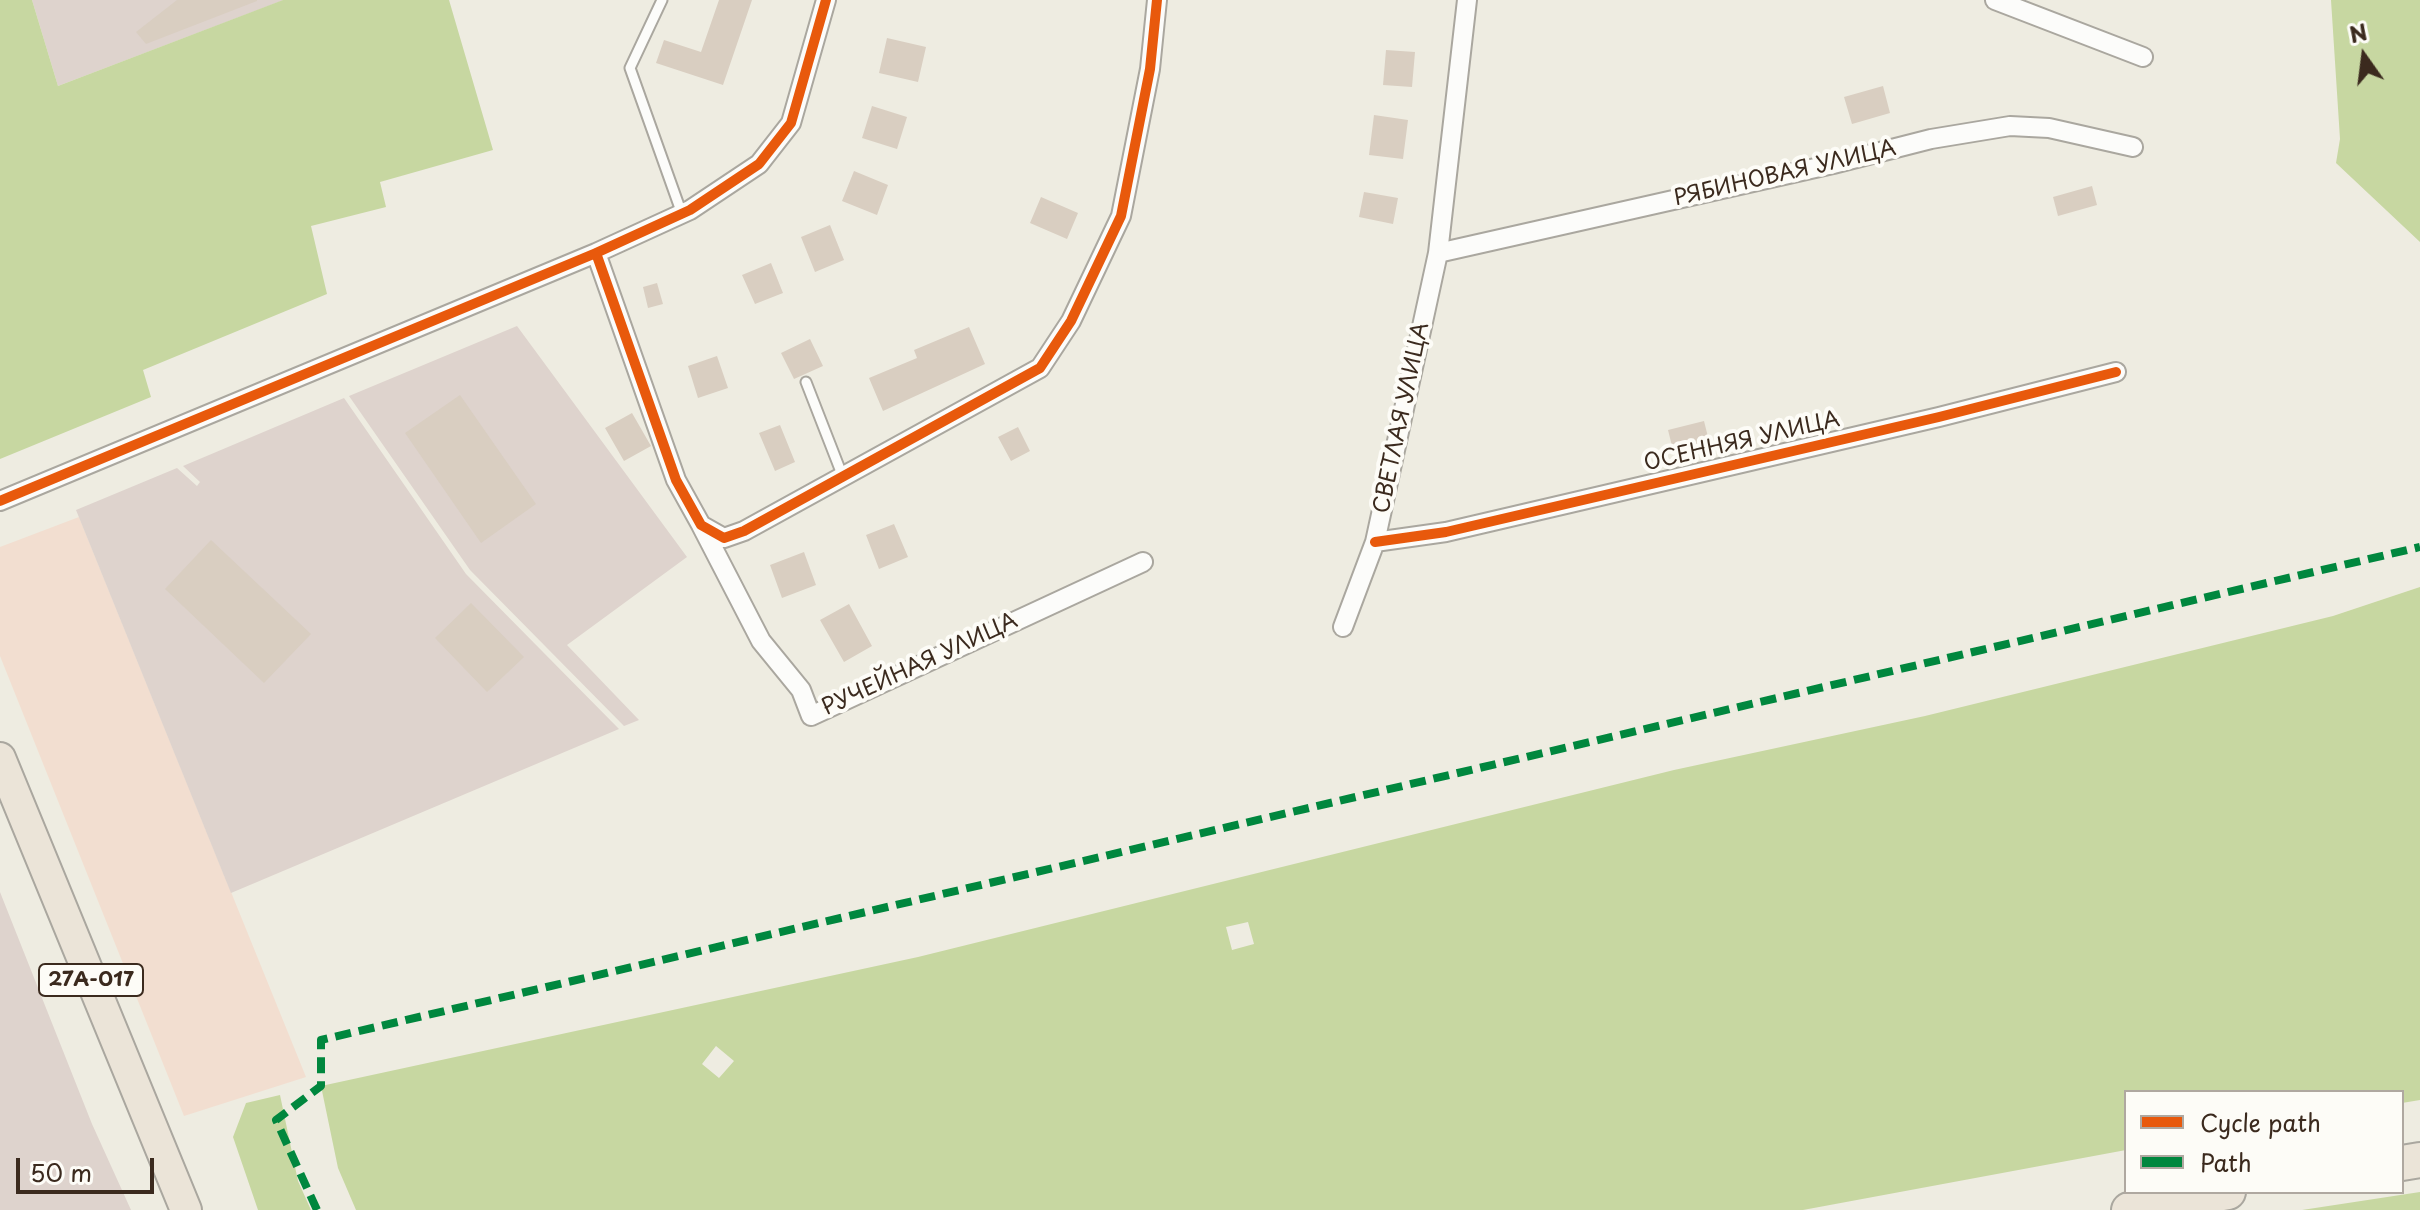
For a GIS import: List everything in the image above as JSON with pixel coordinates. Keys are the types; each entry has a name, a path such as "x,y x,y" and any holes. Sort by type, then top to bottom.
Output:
{"highway":[{"path":"2129,1210 2217,1194"}],"main road":[{"name":"27А-017","path":"0,758 186,1210"}],"street":[{"path":"0,501 596,253 682,214 759,164 791,123 826,0"},
{"path":"596,253 676,480 701,525 724,538 744,531 1040,368 1071,321 1121,216 1150,69 1157,0"},
{"name":"СВЕТЛАЯ УЛИЦА","path":"1343,627 1375,542 1438,253 1467,0"},
{"path":"1995,0 2143,57"},
{"name":"РЯБИНОВАЯ УЛИЦА","path":"1438,253 1818,168 1931,139 2010,126 2049,128 2133,147"},
{"name":"ОСЕННЯЯ УЛИЦА","path":"1375,542 1475,525 1939,417 2116,372"},
{"name":"РУЧЕЙНАЯ УЛИЦА","path":"701,525 761,641 801,690 811,716 1143,562"}],"lane":[{"path":"662,0 630,68 682,214"},
{"path":"806,382 843,477"}],"shaded area":[{"path":"32,0 284,0 58,86"},
{"path":"517,326 687,557 567,645 639,720 624,726 470,570 349,396"},
{"path":"344,398 466,574 619,729 231,893 76,510 177,468 197,486 200,482 183,466"},
{"path":"79,517 306,1077 184,1116 0,656 0,547"},
{"path":"0,892 92,1124 131,1210 0,1210"}],"green space":[{"path":"0,0 32,0 58,86 283,0 449,0 493,150 380,182 386,207 311,226 327,294 143,370 151,397 0,459"},
{"path":"2331,0 2420,0 2420,242 2336,163 2340,139"},
{"path":"2420,587 2420,1100 2404,1103 2404,1090 2124,1090 2124,1150 1803,1210 356,1210 338,1168 321,1086 918,957 1674,770 1925,716 2333,616","holes":["1248,922 1254,944 1232,950 1226,927","716,1046 734,1061 719,1078 702,1064"]},
{"path":"280,1095 298,1181 311,1210 258,1210 233,1137 246,1103"},
{"path":"2420,1192 2420,1210 2302,1210"}],"building":[{"path":"177,0 257,1 146,44 136,32"},
{"path":"719,0 752,0 723,85 656,63 664,40 701,52"},
{"path":"887,38 926,47 918,82 879,73"},
{"path":"1386,50 1415,52 1412,87 1383,85"},
{"path":"1883,86 1890,113 1852,124 1844,97"},
{"path":"872,106 907,117 897,149 862,138"},
{"path":"1374,115 1408,120 1403,159 1369,155"},
{"path":"854,171 888,185 877,215 842,201"},
{"path":"2092,186 2097,205 2058,216 2053,197"},
{"path":"1364,192 1398,198 1393,224 1359,217"},
{"path":"1041,197 1078,213 1067,239 1030,223"},
{"path":"830,225 844,260 815,272 801,237"},
{"path":"771,263 783,293 755,304 742,275"},
{"path":"657,283 663,304 648,308 643,287"},
{"path":"969,327 985,364 883,411 869,378 917,358 914,350"},
{"path":"810,339 823,366 794,379 781,353"},
{"path":"717,356 728,388 698,398 688,366"},
{"path":"460,395 536,504 481,543 405,433"},
{"path":"632,413 651,446 624,461 605,428"},
{"path":"1704,421 1710,445 1674,454 1668,430"},
{"path":"780,425 795,462 775,471 759,433"},
{"path":"1018,427 1030,451 1011,461 998,437"},
{"path":"894,524 908,557 879,569 866,535"},
{"path":"211,540 311,634 264,683 165,589"},
{"path":"804,552 816,585 782,598 770,565"},
{"path":"471,603 524,657 487,692 435,638"},
{"path":"849,604 872,646 844,662 820,620"}],"marked path":[{"path":"317,1210 276,1120 321,1086 321,1040 2420,547"}],"cycle path":[{"path":"0,501 596,253 690,210 759,164 791,123 826,0"},
{"path":"596,253 676,480 701,525 724,538 744,531 1040,368 1071,321 1121,216 1150,69 1157,0"},
{"path":"1375,542 1446,532 1939,417 2116,372"}]}
